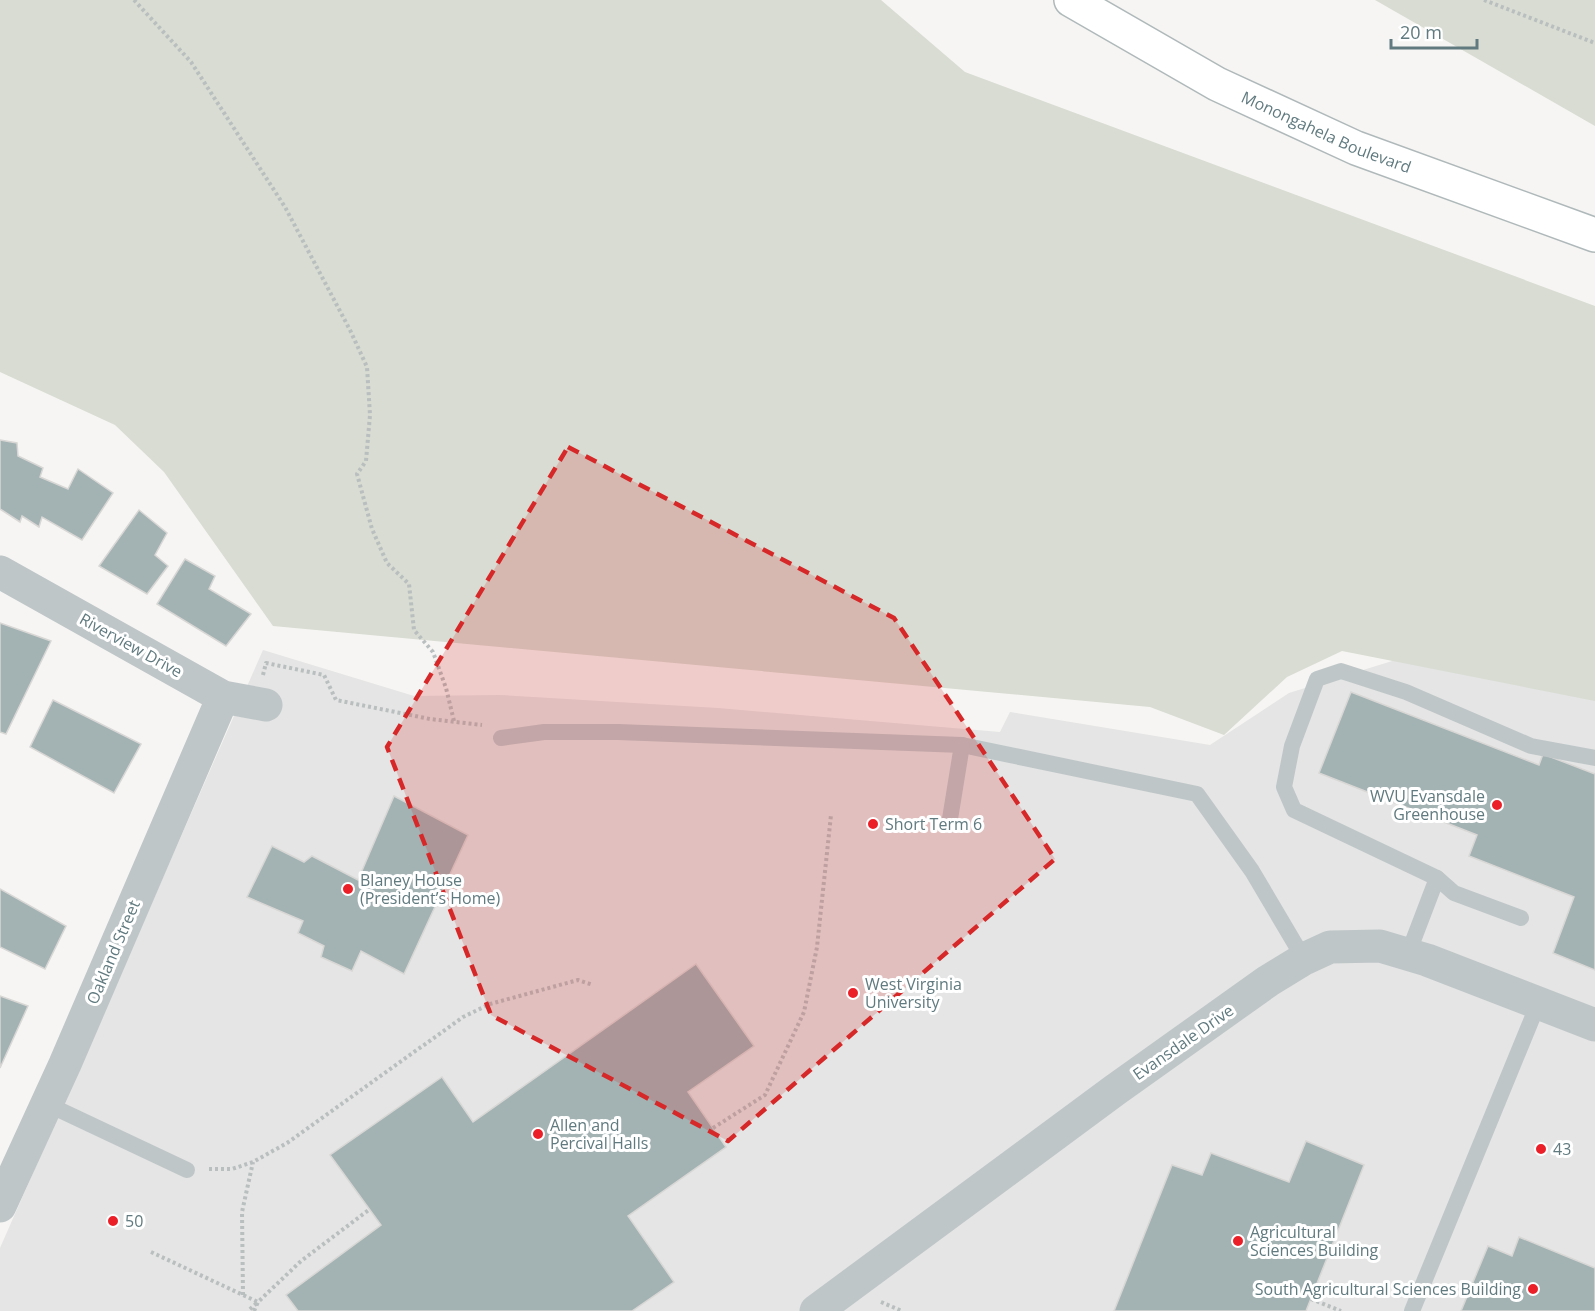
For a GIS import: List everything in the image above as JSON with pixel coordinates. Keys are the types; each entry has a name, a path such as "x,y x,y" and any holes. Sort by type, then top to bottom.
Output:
{"main road":[{"name":"Monongahela Boulevard","path":"1071,0 1217,84 1356,148 1595,235"}],"street":[{"name":"Riverview Drive","path":"0,572 224,697 261,704"},
{"name":"Oakland Street","path":"0,1206 47,1104 224,697"},
{"name":"Evansdale Drive","path":"816,1311 1115,1090 1268,981 1304,959 1330,947 1380,946 1408,954 1595,1025"}],"lane":[{"path":"1521,918 1454,893 1437,878 1294,810 1284,788 1292,746 1317,679 1341,671 1406,692 1531,746 1595,758"},
{"path":"501,738 544,732 618,732 962,745 1197,794 1251,871 1304,959"},
{"path":"949,825 962,745"},
{"path":"1408,954 1437,878"},
{"path":"1412,1311 1538,1004"},
{"path":"47,1104 187,1170"}],"path":[{"path":"134,0 191,62 285,207 367,367 370,415 366,461 357,474 372,530 387,563 409,584 414,630 433,652 446,688 454,721"},
{"path":"1484,0 1595,43"},
{"path":"261,704 266,663 324,675 336,700 488,725"},
{"path":"713,1128 765,1095 804,1012 817,946 831,815"},
{"path":"187,1170 232,1169 253,1162 287,1143 463,1017 490,1004 578,980 592,985"},
{"path":"243,1295 242,1212 253,1162"},
{"path":"248,1311 301,1261 370,1209"},
{"path":"151,1252 258,1302"},
{"path":"1311,1299 1341,1311"},
{"path":"878,1301 902,1311"},
{"path":"254,1311 258,1302"}],"highlighted area":[{"path":"568,447 894,618 1055,859 728,1141 491,1015 387,747"}],"shaded area":[{"path":"0,0 881,0 965,72 1595,306 1595,701 1342,651 1287,677 1224,735 1150,707 273,626 164,472 115,425 0,372"},
{"path":"1375,0 1595,0 1595,126"},
{"name":"West Virginia University","path":"1595,598 1595,1311 0,1311 0,1248 263,650 414,696 500,695 718,708 1000,732 1010,712 1210,745 1289,693"}],"building":[{"path":"0,440 17,443 18,456 43,468 40,477 68,489 78,469 113,493 82,540 42,517 39,527 22,516 20,522 0,509"},
{"path":"139,510 167,533 155,555 168,566 147,594 99,566"},
{"path":"185,559 215,576 209,589 251,614 226,646 157,604"},
{"path":"0,623 51,641 6,734 0,732"},
{"name":"WVU Evansdale Greenhouse","path":"1351,692 1539,765 1543,754 1595,774 1595,970 1553,953 1574,897 1469,856 1477,835 1319,773"},
{"path":"53,700 141,744 114,793 30,747"},
{"name":"Blaney House (President’s Home)","path":"394,796 468,835 404,974 361,951 352,971 321,957 324,946 298,933 303,921 247,897 272,846 304,862 312,856 358,880"},
{"path":"0,889 66,926 45,969 0,947"},
{"name":"Allen and Percival Halls","path":"696,964 754,1046 688,1092 726,1147 628,1216 674,1282 632,1311 298,1311 286,1295 381,1225 330,1155 442,1077 473,1122"},
{"path":"0,996 28,1006 0,1068"},
{"name":"Agricultural Sciences Building","path":"1306,1141 1364,1165 1306,1311 1114,1311 1172,1165 1202,1175 1211,1153 1289,1182"},
{"name":"South Agricultural Sciences Building","path":"1519,1237 1595,1268 1595,1311 1461,1311 1488,1246 1512,1256"}],"place":[{"name":"WVU Evansdale Greenhouse","path":"1497,805"},
{"name":"Short Term 6","path":"873,824"},
{"name":"Blaney House (President’s Home)","path":"348,889"},
{"name":"West Virginia University","path":"853,993"},
{"name":"Allen and Percival Halls","path":"538,1134"},
{"name":"43","path":"1541,1149"},
{"name":"50","path":"113,1221"},
{"name":"Agricultural Sciences Building","path":"1238,1241"},
{"name":"South Agricultural Sciences Building","path":"1533,1289"}]}
